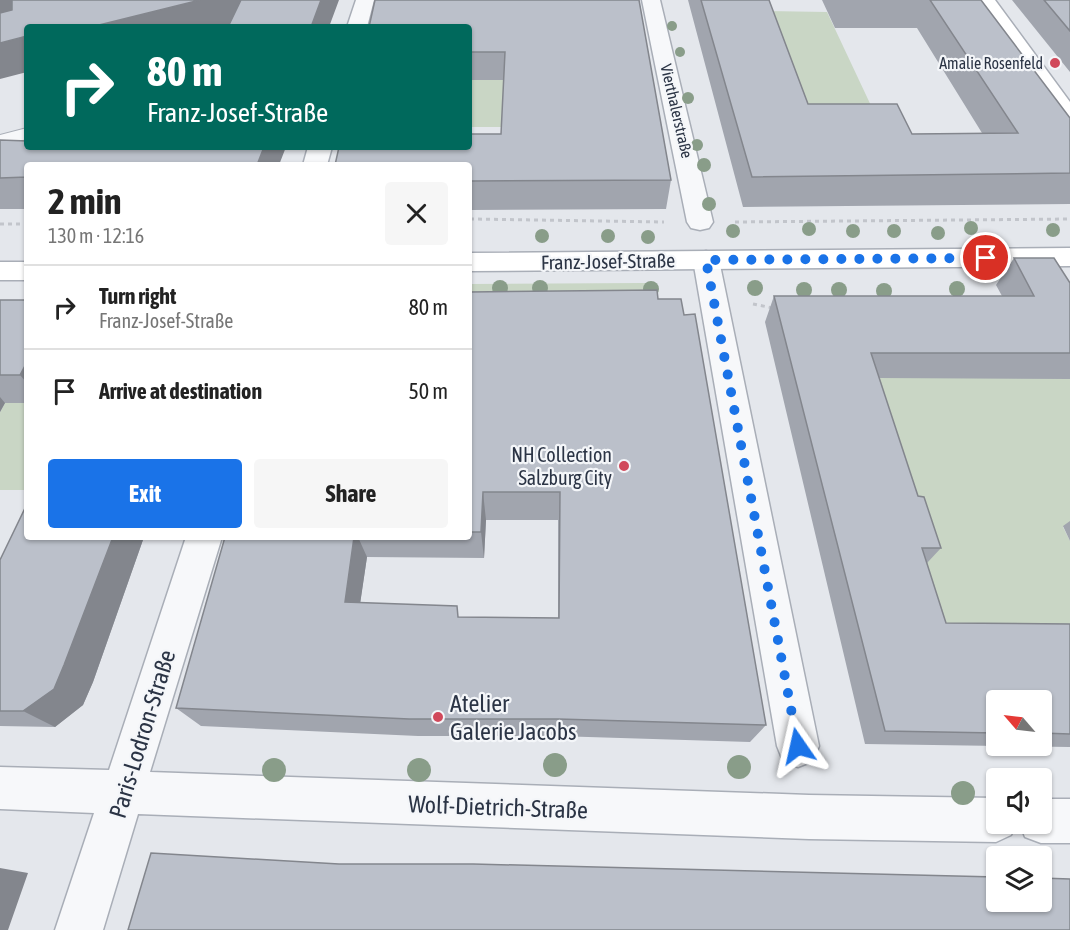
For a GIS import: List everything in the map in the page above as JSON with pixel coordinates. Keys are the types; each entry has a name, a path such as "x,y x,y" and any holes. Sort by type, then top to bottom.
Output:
{"street":[{"path":"358,24 365,0"},
{"name":"Vierthalerstraße","path":"651,0 700,222"},
{"path":"985,0 1070,117"},
{"name":"Franz-Josef-Straße","path":"472,262 1070,257"},
{"path":"706,260 798,746"},
{"path":"0,271 24,271"},
{"name":"Paris-Lodron-Straße","path":"79,930 203,540"},
{"name":"Wolf-Dietrich-Straße","path":"0,788 124,794 986,820"},
{"path":"1052,821 1070,821"}],"lane":[{"path":"0,141 24,135"}],"path":[{"path":"472,219 700,222 1070,219"},
{"path":"0,224 24,224"},
{"path":"713,296 775,309"}],"green space":[{"path":"543,8 503,127 472,127 472,24 448,24"},
{"path":"766,11 827,12 874,112 839,177"},
{"path":"643,283 653,284 656,293 472,297 472,284"},
{"path":"841,369 1070,378 1070,526 1063,527 1070,541 1070,641 951,641"},
{"path":"5,403 24,403 24,490 0,490 0,412"}],"building":[{"path":"12,0 200,0 103,24 24,24 24,37 0,43 0,13 12,10"},
{"path":"241,0 321,0 312,24 229,24"},
{"path":"375,0 639,0 671,180 472,181 472,162 336,162 338,150 472,150 472,134 501,134 505,52 472,52 472,24 370,24"},
{"path":"701,0 769,0 808,104 897,104 912,134 1018,133 930,0 981,0 1070,118 1070,173 752,177"},
{"path":"1044,0 1070,0 1070,31"},
{"path":"0,140 24,141 24,150 263,150 258,162 24,162 24,177 0,178"},
{"path":"1014,258 1054,258 1070,283 1070,353 871,353 918,496 924,497 941,548 922,548 946,623 1070,624 1070,734 1052,733 1052,690 986,690 986,733 885,731 774,296 1034,296"},
{"path":"657,290 658,299 681,299 684,315 695,314 766,725 558,719 409,719 176,708 224,540 354,540 345,602 457,606 458,617 559,618 560,492 483,492 481,532 472,532 472,292"},
{"path":"0,300 24,300 24,368 20,375 0,375"},
{"path":"24,510 24,540 112,540 54,689 23,711 0,711 0,560"},
{"path":"151,853 339,864 473,864 986,877 986,912 1052,912 1052,878 1070,879 1070,930 128,930"}],"place":[{"name":"Amalie Rosenfeld","path":"1055,63"},
{"name":"NH Collection Salzburg City","path":"624,466"},
{"name":"Atelier Galerie Jacobs","path":"438,717"}],"route":[{"path":"798,746 706,260 986,258"}]}
